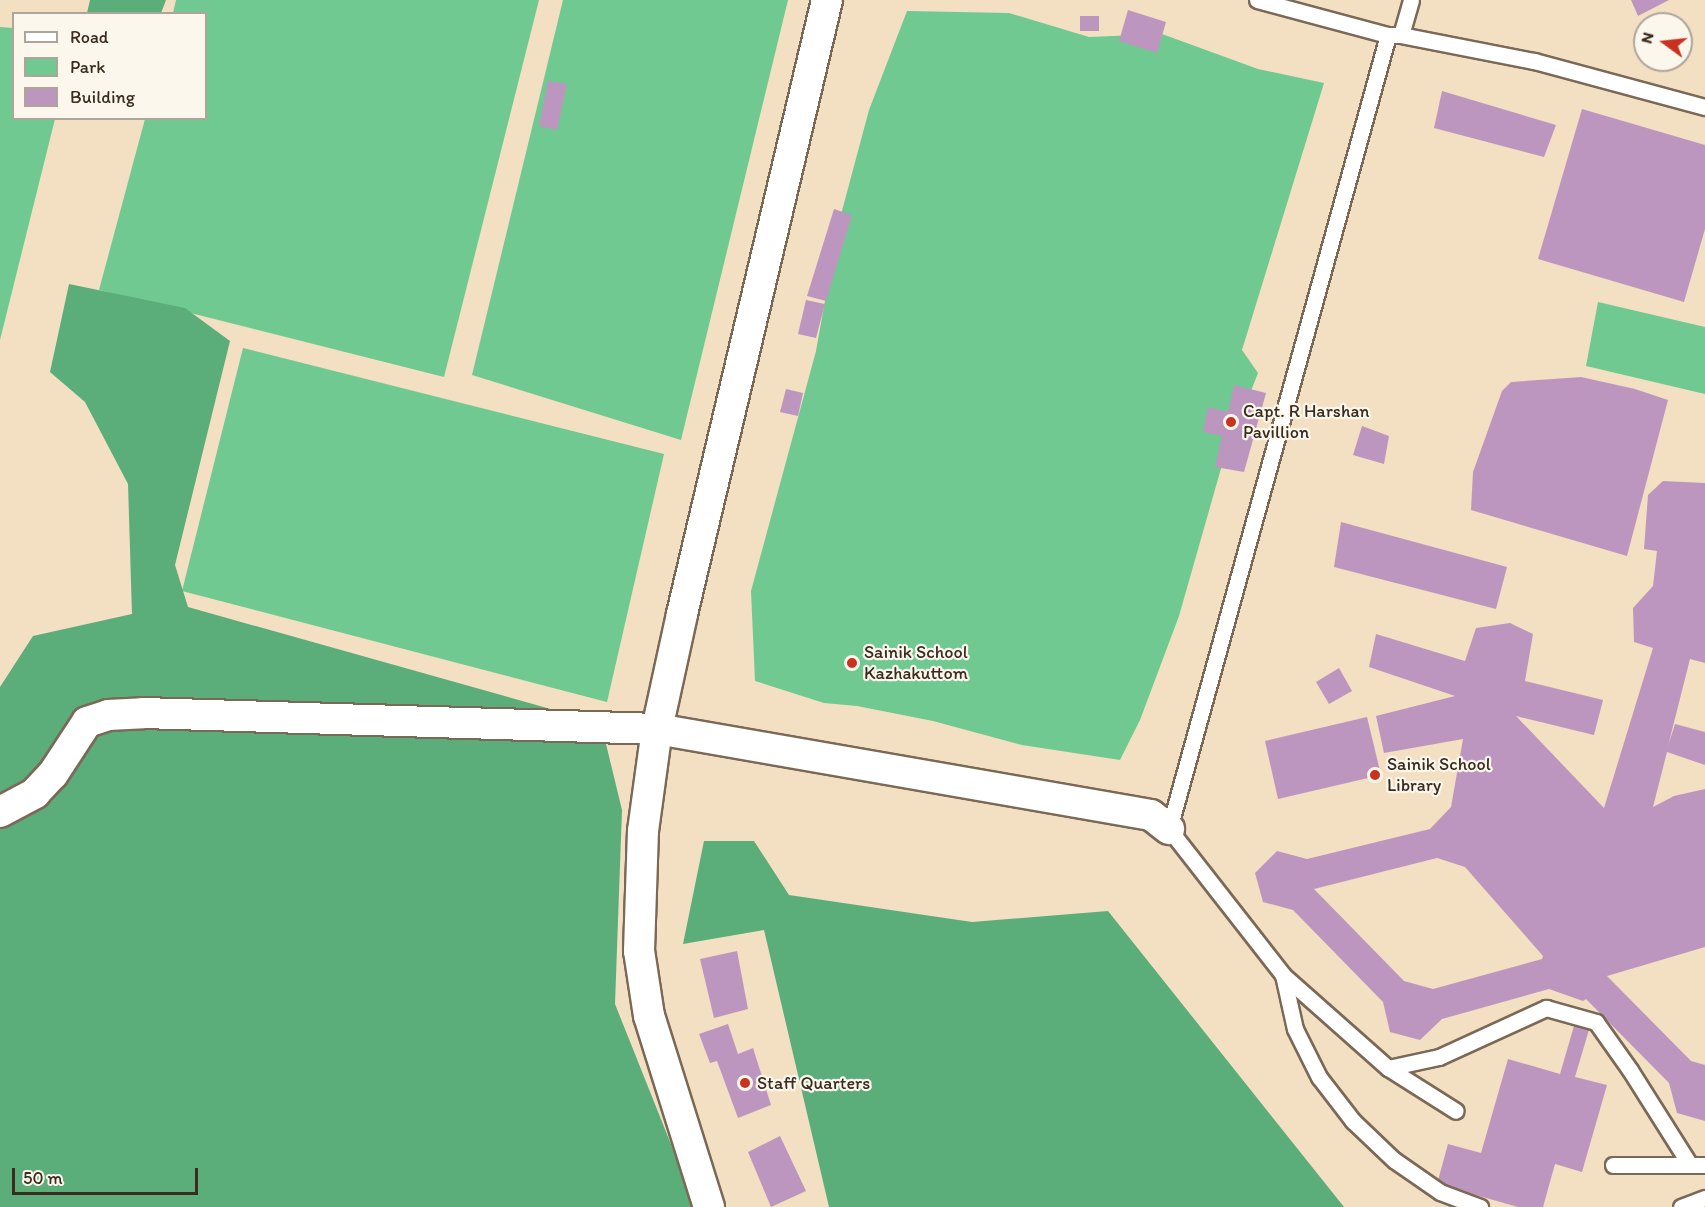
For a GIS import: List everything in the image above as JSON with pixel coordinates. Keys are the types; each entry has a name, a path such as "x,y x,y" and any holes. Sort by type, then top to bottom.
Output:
{"street":[{"path":"709,1207 649,1016 639,951 643,831 657,729 827,0"},
{"path":"0,812 35,793 53,774 87,722 108,715 155,713 657,729 1151,815 1169,829"}],"lane":[{"path":"1257,0 1394,35 1534,62 1705,107"},
{"path":"1411,0 1394,35 1169,829 1284,975 1388,1068 1456,1111"},
{"path":"1284,975 1294,1029 1319,1077 1353,1121 1394,1160 1440,1192 1480,1207"},
{"path":"1388,1068 1439,1057 1546,1008 1596,1022 1698,1165"},
{"path":"1613,1166 1698,1165"},
{"path":"1681,1207 1705,1198"}],"green space":[{"path":"90,0 166,0 161,12 87,12"},
{"path":"176,0 539,0 444,377 99,290 145,120 207,120 207,12 173,12"},
{"path":"563,0 788,0 681,440 472,375"},
{"path":"907,11 1009,13 1089,37 1162,34 1258,69 1324,83 1242,350 1258,373 1222,465 1179,616 1140,720 1120,760 1022,745 933,721 857,706 824,703 755,681 751,591 816,351 839,222 869,110"},
{"path":"0,27 12,28 12,120 55,120 0,340"},
{"path":"69,284 185,308 230,341 175,565 188,607 554,710 606,744 622,810 615,1004 696,1207 0,1207 0,687 33,636 132,614 128,484 85,402 50,372"},
{"path":"1598,302 1705,327 1705,394 1586,366"},
{"path":"243,348 664,454 607,702 182,591"},
{"path":"704,841 754,841 789,895 972,922 1108,911 1344,1207 829,1207 764,930 683,944"}],"building":[{"path":"1631,0 1669,0 1646,12 1636,12"},
{"path":"1128,10 1166,22 1157,53 1119,41"},
{"path":"1080,16 1099,16 1099,31 1080,31"},
{"path":"548,81 567,84 557,130 539,126"},
{"path":"1442,91 1556,125 1544,157 1434,128"},
{"path":"1582,109 1705,145 1705,229 1684,302 1538,259"},
{"path":"834,209 852,215 826,301 807,296"},
{"path":"806,300 825,304 816,338 798,334"},
{"path":"1581,377 1635,389 1668,400 1627,556 1471,510 1473,472 1502,391 1511,382"},
{"name":"Capt. R Harshan Pavillion","path":"1234,385 1266,393 1244,472 1215,467 1222,436 1203,432 1208,407 1228,412"},
{"path":"786,389 803,393 798,416 780,412"},
{"path":"1362,426 1389,436 1384,464 1353,455"},
{"path":"1663,481 1705,483 1705,663 1690,659 1668,746 1675,724 1705,732 1705,765 1667,752 1653,807 1674,796 1705,789 1705,947 1607,976 1691,1061 1705,1065 1705,1121 1677,1113 1669,1083 1586,999 1583,1001 1549,989 1442,1019 1420,1040 1390,1032 1383,1002 1293,910 1263,902 1255,873 1277,851 1307,859 1430,829 1451,807 1463,739 1384,753 1376,716 1455,696 1369,667 1376,634 1465,661 1476,628 1510,623 1533,634 1525,681 1603,700 1594,735 1516,716 1604,808 1653,648 1634,642 1633,608 1653,586 1657,551 1644,549 1648,495","holes":["1437,858 1465,867 1543,956 1542,959 1433,989 1404,981 1314,889"]},
{"path":"1341,522 1507,567 1496,609 1334,567"},
{"path":"1339,668 1352,691 1329,704 1316,682"},
{"path":"1367,717 1381,775 1278,799 1265,741"},
{"path":"737,951 748,1009 714,1018 700,959"},
{"path":"1576,1019 1591,1023 1575,1077 1607,1085 1582,1172 1555,1164 1543,1207 1518,1207 1437,1184 1448,1144 1481,1153 1508,1059 1560,1074"},
{"name":"Staff Quarters","path":"728,1024 738,1054 753,1048 771,1105 738,1118 717,1061 710,1063 699,1034"},
{"name":"Staff Quarters","path":"780,1136 806,1191 771,1207 748,1152"}],"place":[{"name":"Capt. R Harshan Pavillion","path":"1231,422"},
{"name":"Sainik School Kazhakuttom","path":"852,663"},
{"name":"Sainik School Library","path":"1375,775"},
{"name":"Staff Quarters","path":"745,1083"}]}
